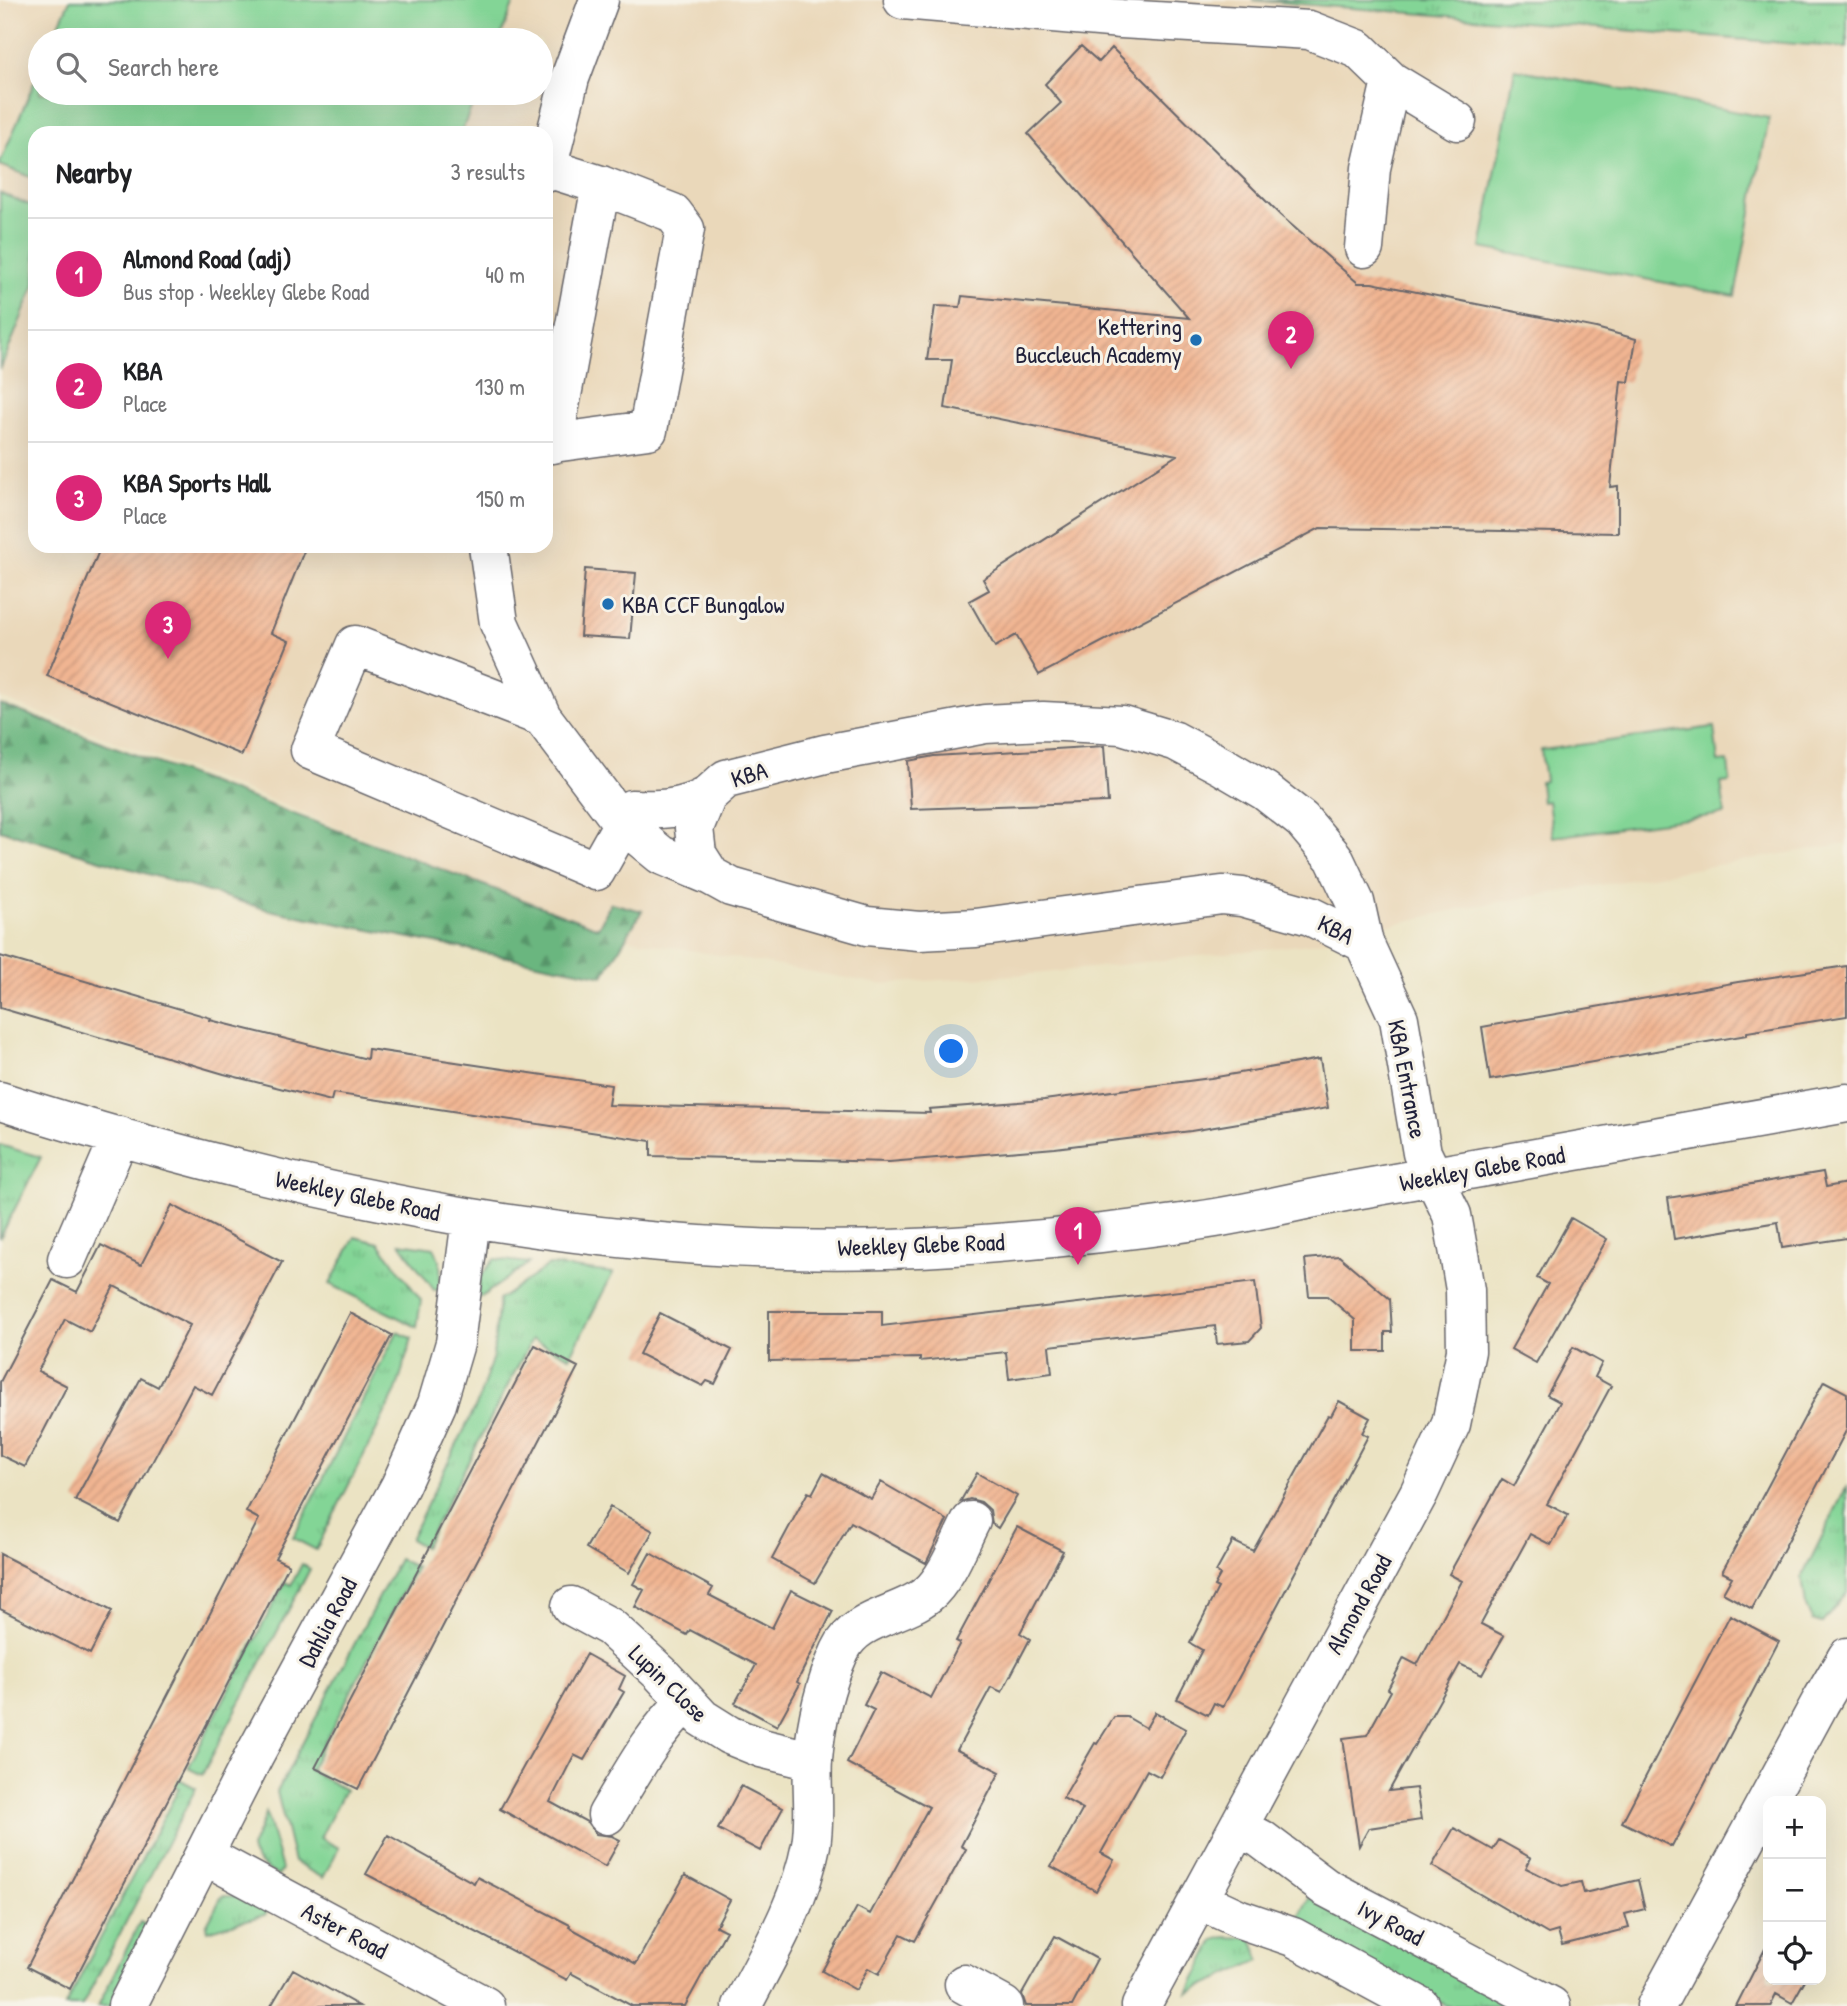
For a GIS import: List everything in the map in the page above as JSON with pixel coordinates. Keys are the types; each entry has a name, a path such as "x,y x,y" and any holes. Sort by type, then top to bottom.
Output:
{"street":[{"path":"553,146 570,78 599,0"},
{"path":"903,0 1121,19 1309,30 1357,49 1391,81 1457,121"},
{"path":"1364,248 1371,168 1391,81"},
{"path":"553,172 601,185 673,213 685,229 648,430 553,444"},
{"path":"553,429 601,185"},
{"path":"489,553 499,623 542,717 622,823 661,855 711,876"},
{"path":"542,717 355,645 310,750 596,871 631,809 665,811 688,806 706,796"},
{"name":"KBA","path":"1043,721 1117,724 1175,741 1265,791 1302,820 1334,858 1355,902 1364,943 1310,916 1242,897 1222,895 976,928 919,931 867,926 731,887 711,876 697,854 694,828 706,796 726,779 825,754 985,724 1043,721"},
{"name":"KBA Entrance","path":"1364,943 1399,1019 1422,1153 1434,1176"},
{"name":"Weekley Glebe Road","path":"0,1101 191,1156 329,1190 471,1219 651,1242 837,1249 952,1246 1192,1222 1847,1103"},
{"path":"67,1259 120,1136"},
{"name":"Almond Road","path":"1141,2006 1419,1493 1451,1424 1466,1351 1465,1290 1452,1215 1434,1176"},
{"name":"Dahlia Road","path":"127,2006 400,1486 438,1404 456,1343 471,1219"},
{"path":"742,2006 789,1916 803,1880 811,1842 813,1761 824,1695 841,1648 854,1630 928,1595 941,1579 971,1521"},
{"name":"Lupin Close","path":"571,1606 610,1627 702,1718 729,1735 761,1748 813,1761"},
{"path":"1656,2006 1833,1712 1847,1657"},
{"path":"607,1815 639,1761 669,1718 686,1702"},
{"name":"Ivy Road","path":"1238,1827 1261,1839 1325,1887 1551,2006"},
{"name":"Aster Road","path":"204,1855 485,2006"},
{"path":"1199,1900 1240,1919 1293,1937 1420,2006"},
{"path":"964,1984 1004,2006"}],"shaded area":[{"name":"Kettering Buccleuch Academy","path":"0,0 1252,0 1847,48 1847,843 1458,909 1309,944 1044,973 880,984 612,936 258,795 0,698"}],"green space":[{"path":"70,0 515,0 504,28 57,28"},
{"path":"1252,0 1847,0 1847,48"},
{"path":"1515,69 1769,118 1735,296 1481,248"},
{"path":"28,97 28,105 472,105 464,126 28,126 28,176 0,163"},
{"path":"0,193 28,204 28,301 0,370"},
{"path":"0,704 598,928 611,903 642,911 603,976 269,910 0,830"},
{"path":"1714,727 1718,762 1728,761 1730,782 1721,783 1725,814 1553,837 1548,801 1542,802 1540,782 1545,781 1541,750"},
{"path":"0,1145 41,1157 0,1238"},
{"path":"355,1237 379,1243 421,1300 417,1327 330,1284"},
{"path":"400,1243 434,1248 440,1269 439,1290 434,1290"},
{"path":"494,1259 529,1263 481,1297 477,1297 480,1278"},
{"path":"549,1265 613,1273 570,1357 532,1339 424,1547 410,1539 478,1402 493,1356 499,1300"},
{"path":"397,1332 412,1338 396,1391 316,1550 293,1538"},
{"path":"1847,1486 1847,1593 1822,1623 1812,1620 1806,1606 1802,1577"},
{"path":"399,1559 416,1567 310,1770 345,1790 320,1838 339,1848 323,1878 294,1862 277,1792"},
{"path":"302,1564 310,1569 202,1775 188,1768 285,1582 291,1585"},
{"path":"177,1778 196,1788 82,2006 65,2006 179,1788 173,1785"},
{"path":"266,1813 282,1869 278,1876 258,1862 251,1848"},
{"path":"1311,1894 1521,2006 1447,2006 1295,1924"},
{"path":"222,1896 246,1896 269,1908 265,1915 207,1931 206,1926"},
{"path":"140,1922 152,1928 111,2006 98,2006"},
{"path":"1225,1937 1252,1938 1260,1960 1188,1993 1214,1940"}],"building":[{"path":"1081,46 1099,62 1112,48 1280,215 1358,283 1372,283 1596,328 1636,339 1629,382 1621,381 1610,487 1618,486 1618,533 1320,528 1039,675 1016,635 995,647 969,601 989,590 983,579 1177,455 945,408 952,360 927,360 935,306 960,307 962,296 1189,318 1028,134 1061,103 1045,84"},
{"path":"98,553 303,553 271,633 289,641 242,755 47,676"},
{"name":"KBA CCF Bungalow","path":"585,569 636,573 630,639 580,636"},
{"path":"1104,746 1108,802 911,809 908,761 934,756"},
{"path":"0,956 211,1018 210,1020 367,1059 368,1049 611,1085 608,1105 930,1113 929,1109 1044,1100 1211,1078 1320,1059 1328,1108 1191,1131 1055,1148 889,1162 651,1156 651,1141 333,1093 331,1101 224,1074 0,1008"},
{"path":"1847,966 1847,1016 1490,1080 1482,1027 1738,982"},
{"path":"1823,1172 1826,1187 1847,1183 1847,1238 1782,1248 1778,1222 1674,1239 1668,1198"},
{"path":"172,1205 282,1262 212,1395 193,1385 120,1523 75,1500 141,1378 158,1387 190,1325 114,1286 90,1332 65,1319 38,1371 67,1386 25,1467 0,1455 0,1382 53,1280 77,1292 101,1245 141,1265"},
{"path":"1571,1218 1607,1239 1536,1363 1511,1349 1548,1284 1537,1278"},
{"path":"1339,1256 1390,1299 1392,1332 1385,1332 1385,1351 1355,1351 1355,1320 1327,1296 1309,1296 1305,1259"},
{"path":"1255,1282 1261,1328 1249,1341 1217,1344 1215,1326 1049,1346 1052,1373 1009,1379 1006,1352 920,1361 920,1358 769,1361 769,1311 882,1311 882,1326"},
{"path":"350,1313 392,1335 275,1558 289,1565 70,1989 27,1967 259,1519 246,1512"},
{"path":"660,1313 732,1350 715,1384 707,1381 703,1386 639,1354"},
{"path":"535,1345 578,1367 358,1789 315,1768"},
{"path":"1573,1347 1602,1363 1595,1377 1611,1386 1547,1504 1568,1515 1551,1545 1530,1534 1481,1624 1504,1636 1482,1675 1460,1664 1389,1791 1416,1788 1421,1820 1369,1828 1359,1846 1343,1738 1367,1735 1391,1691 1388,1689 1404,1658 1417,1665 1462,1581 1449,1574 1502,1479 1514,1486 1560,1402 1547,1395"},
{"path":"1824,1381 1847,1393 1847,1429 1752,1609 1723,1593 1732,1577 1722,1572"},
{"path":"1339,1401 1370,1418 1362,1433 1368,1436 1223,1707 1214,1703 1208,1715 1177,1699 1202,1650 1190,1643 1218,1588 1214,1586 1220,1575 1216,1572 1233,1541 1253,1551 1328,1415 1331,1416"},
{"path":"823,1473 871,1499 881,1482 947,1520 926,1563 851,1522 815,1583 772,1559 808,1492 812,1494"},
{"path":"977,1473 1017,1496 998,1528 992,1524 990,1510 981,1502 970,1499 960,1502"},
{"path":"610,1507 653,1531 629,1573 586,1548"},
{"path":"1017,1527 1063,1551 1020,1633 1030,1639 1002,1692 991,1687 957,1750 1000,1772 961,1846 966,1849 915,1941 901,1934 879,1974 868,1968 856,1990 822,1971 857,1907 870,1914 929,1807 847,1763 874,1710 864,1705 881,1672 931,1698 960,1643 956,1641"},
{"path":"650,1553 713,1588 709,1595 772,1628 791,1590 833,1611 797,1682 800,1684 777,1726 735,1703 756,1665 690,1630 687,1635 635,1607 644,1590 633,1584"},
{"path":"0,1554 112,1611 90,1654 0,1609"},
{"path":"1730,1615 1779,1641 1672,1847 1622,1822"},
{"path":"586,1654 625,1676 619,1689 624,1692 584,1760 574,1755 550,1802 587,1822 596,1834 620,1840 605,1867 500,1809"},
{"path":"1155,1712 1186,1729 1160,1777 1147,1770 1101,1853 1114,1860 1096,1891 1051,1866 1083,1809 1063,1798 1095,1743 1097,1744 1114,1717 1127,1717 1146,1728"},
{"path":"741,1786 783,1808 760,1851 718,1829"},
{"path":"1454,1828 1493,1850 1499,1840 1531,1858 1526,1868 1562,1886 1581,1882 1584,1893 1638,1880 1645,1909 1625,1914 1629,1928 1562,1945 1558,1931 1548,1934 1432,1866"},
{"path":"388,1835 474,1883 477,1877 570,1925 569,1927 636,1964 685,1875 730,1900 716,1926 726,1931 685,2006 632,2006 571,1973 567,1980 366,1874"},
{"path":"1055,1936 1097,1959 1072,2006 1026,2006 1022,1994"},
{"path":"1763,1953 1763,1985 1802,1985 1792,2003 1776,1994 1770,2006 1736,2006"},
{"path":"293,1969 359,2006 271,2006"}],"place":[{"name":"Kettering Buccleuch Academy","path":"1196,340"},
{"name":"KBA","path":"1291,369"},
{"name":"KBA CCF Bungalow","path":"608,604"},
{"name":"KBA Sports Hall","path":"168,659"},
{"name":"Almond Road (adj)","path":"1078,1265"}]}
